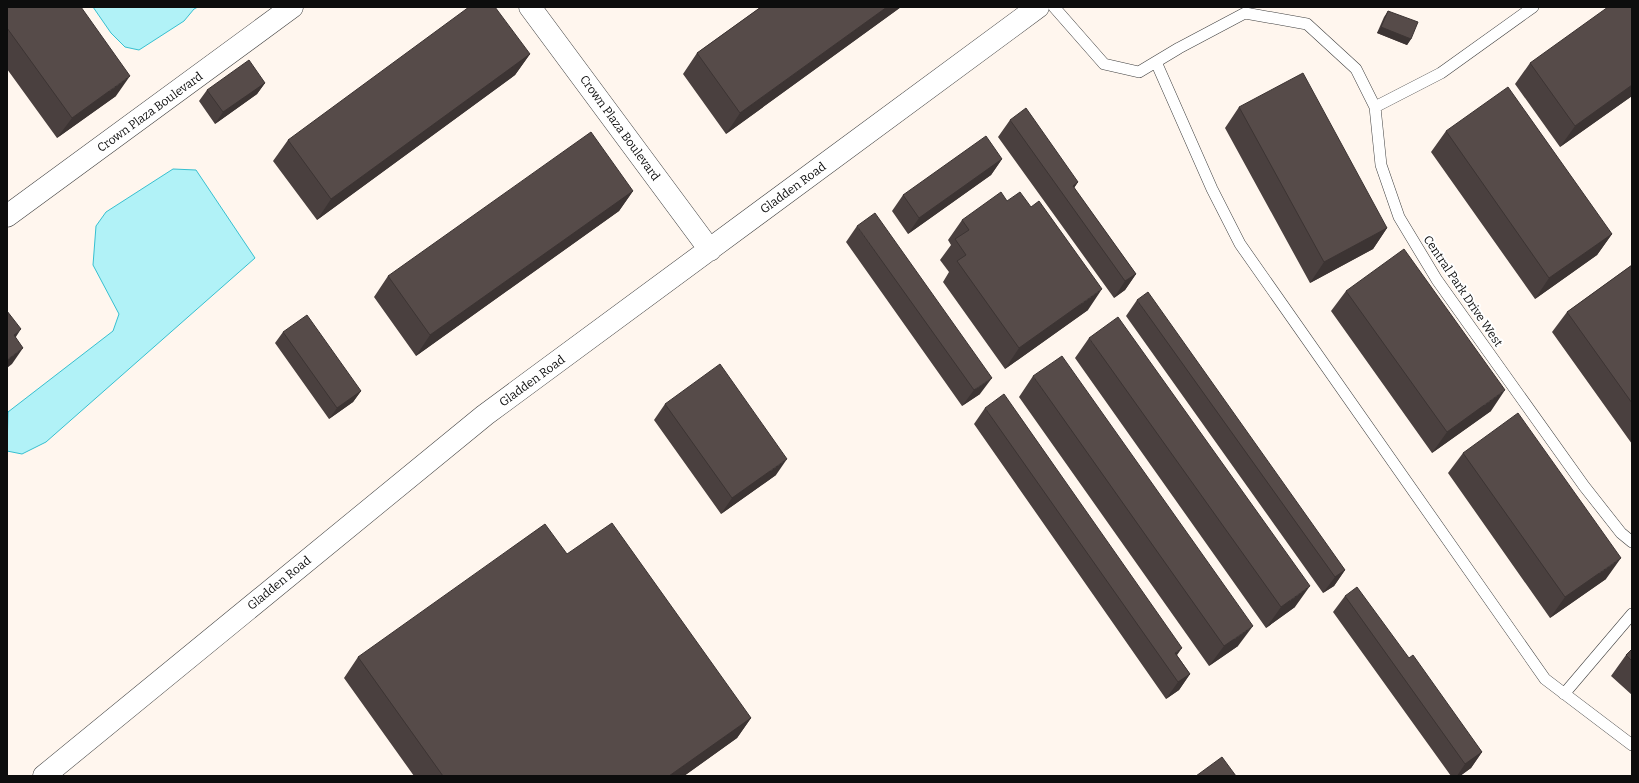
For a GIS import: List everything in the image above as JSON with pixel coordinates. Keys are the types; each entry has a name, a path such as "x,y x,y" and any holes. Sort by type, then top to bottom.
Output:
{"street":[{"name":"Crown Plaza Boulevard","path":"7,216 292,7"},
{"name":"Crown Plaza Boulevard","path":"530,7 710,250"},
{"name":"Gladden Road","path":"44,776 447,445 1038,7"}],"lane":[{"name":"Central Park Drive West","path":"1054,7 1104,64 1139,72 1179,48 1245,13 1306,24 1356,69 1375,107 1380,165 1403,224 1437,280 1584,486 1621,533 1632,542"},
{"path":"1375,107 1441,73 1532,7"},
{"path":"1156,62 1212,189 1240,244 1545,679 1632,744"},
{"path":"1564,694 1632,614"}],"water":[{"path":"93,7 198,7 194,9 184,21 139,50 125,47 111,33"},
{"path":"173,169 196,170 255,258 46,442 22,454 7,451 8,412 113,331 119,314 93,265 96,226 106,212"}],"building":[{"path":"7,7 81,7 130,76 72,118 7,28"},
{"path":"469,7 495,7 530,54 331,199 288,140"},
{"path":"761,7 887,7 740,113 697,53"},
{"path":"1608,7 1632,7 1632,85 1575,126 1530,63"},
{"path":"1388,11 1418,22 1411,39 1381,27"},
{"path":"249,60 265,83 223,112 207,90"},
{"path":"1303,73 1387,228 1324,262 1239,107"},
{"path":"1508,87 1612,234 1549,278 1446,131"},
{"path":"1026,108 1078,182 1073,186 1136,274 1125,281 1010,120"},
{"path":"591,132 633,191 430,335 388,276"},
{"path":"986,136 1002,159 919,218 903,195"},
{"path":"1001,192 1007,201 1020,192 1031,207 1039,201 1102,289 1019,348 957,261 966,255 955,239 969,230 962,220"},
{"path":"875,213 992,378 974,390 857,226"},
{"path":"1404,249 1505,390 1447,432 1346,291"},
{"path":"1632,265 1632,403 1567,312"},
{"path":"1148,292 1345,570 1335,577 1137,300"},
{"path":"7,311 21,329 14,335 23,348 7,360"},
{"path":"307,315 361,391 337,408 283,332"},
{"path":"1118,317 1310,586 1281,607 1089,338"},
{"path":"1062,356 1253,626 1224,646 1033,376"},
{"path":"720,364 787,459 732,498 665,404"},
{"path":"1004,394 1182,648 1175,653 1190,674 1178,682 985,408"},
{"path":"1518,413 1621,558 1565,597 1463,453"},
{"path":"612,523 751,718 669,776 443,776 358,657 545,524 567,554"},
{"path":"1357,587 1409,658 1413,655 1482,752 1465,764 1345,596"},
{"path":"1632,649 1632,661 1626,655"},
{"path":"1222,757 1236,776 1196,776"}]}
